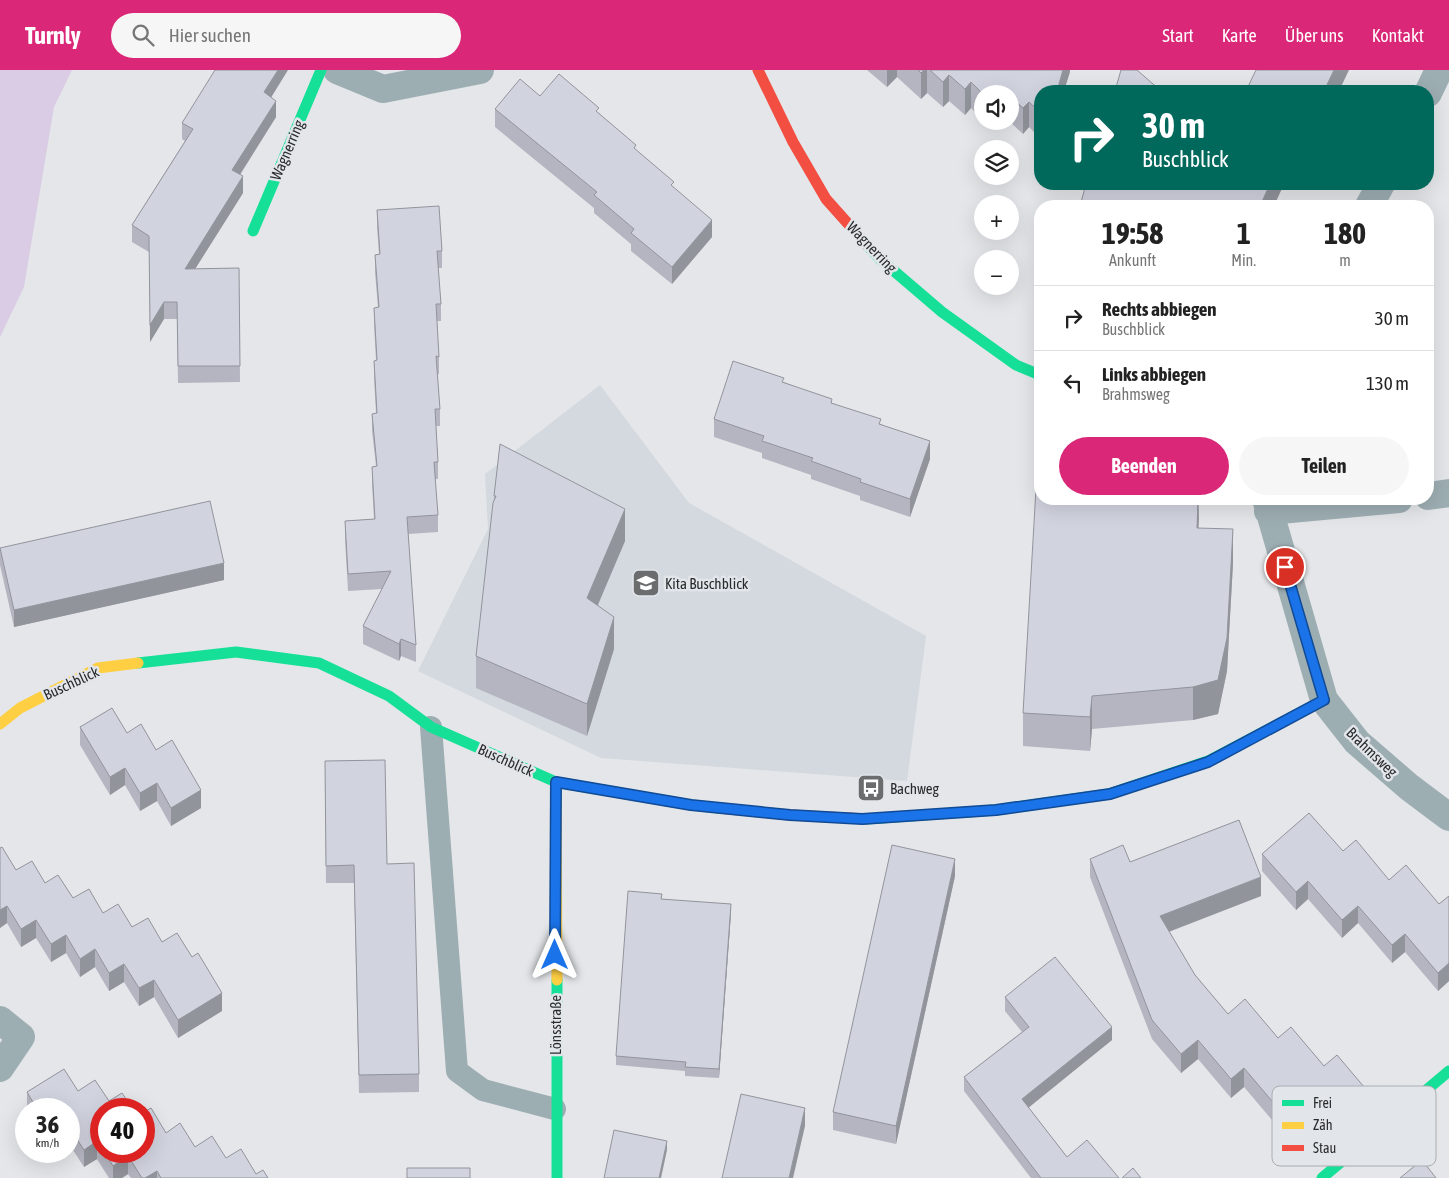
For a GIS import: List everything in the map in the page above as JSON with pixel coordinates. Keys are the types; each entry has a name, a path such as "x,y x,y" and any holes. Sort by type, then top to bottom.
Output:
{"street":[{"name":"Wagnerring","path":"253,231 321,70"},
{"path":"337,70 383,89 480,70"},
{"name":"Wagnerring","path":"758,70 789,134 826,199 880,259 942,312 1016,365 1034,372"},
{"path":"1432,85 1439,70"},
{"path":"1434,495 1449,494"},
{"name":"Brahmsweg","path":"1267,505 1324,700 1357,742 1409,787 1449,818"},
{"name":"Buschblick","path":"0,724 20,708 98,668 236,652 319,663 389,696 431,727 556,782 691,805 790,815 862,819 996,810 1110,794 1208,762 1324,700"},
{"name":"Lönsstraße","path":"556,782 556,1178"},
{"path":"0,1020 21,1037 0,1068"},
{"path":"1431,1086 1449,1071"},
{"path":"1322,1178 1336,1166"}],"lane":[{"path":"431,727 457,1071 483,1090 555,1110"}],"shaded area":[{"path":"0,70 72,70 54,107 24,287 0,337"},
{"name":"Kita Buschblick","path":"600,385 689,503 926,636 907,781 601,758 418,671 488,529 485,474"}],"building":[{"path":"215,70 278,70 264,92 276,101 232,170 243,176 185,269 239,268 240,366 178,366 177,302 164,302 150,325 149,236 132,225 193,129 182,123"},
{"path":"930,70 1063,70 1059,85 1034,85 1034,107 1029,102 1023,108 1019,104 1019,85 974,85 971,82 965,89 949,75 943,82"},
{"path":"1121,70 1137,70 1154,85 1117,85"},
{"path":"1256,70 1334,70 1327,85 1249,85"},
{"path":"559,74 599,108 596,111 636,145 634,148 674,182 671,185 712,220 672,267 631,233 634,229 594,195 597,192 495,109 520,79 540,96"},
{"path":"1084,190 1267,190 1263,200 1082,200"},
{"path":"439,206 442,251 437,251 441,304 436,304 439,357 436,356 440,409 435,409 438,462 434,462 438,515 407,517 416,645 401,639 399,644 363,626 391,571 348,574 345,521 375,519 372,467 377,466 372,414 377,413 374,361 377,360 374,308 379,307 375,255 380,254 377,210"},
{"path":"733,361 784,378 782,382 832,399 831,403 881,419 879,424 930,441 910,499 860,482 861,479 811,461 813,458 762,441 764,436 714,419"},
{"path":"500,444 625,509 587,598 614,617 587,704 476,656 493,503 496,496 494,496"},
{"path":"210,501 224,563 14,610 0,548"},
{"path":"1035,505 1198,505 1197,528 1233,529 1227,638 1218,680 1193,687 1092,696 1090,717 1023,713"},
{"path":"112,708 127,733 141,724 156,750 172,740 201,790 171,808 157,783 140,793 125,768 110,777 80,727"},
{"path":"385,760 387,864 414,863 419,1074 359,1075 354,865 326,866 325,761"},
{"path":"1309,813 1343,851 1356,840 1389,880 1406,865 1439,904 1449,896 1449,963 1438,973 1405,934 1392,945 1358,906 1342,920 1308,881 1296,892 1262,854"},
{"path":"1239,820 1261,877 1160,916 1195,975 1228,1014 1245,999 1278,1038 1291,1027 1324,1066 1337,1055 1363,1086 1272,1086 1272,1101 1244,1068 1231,1079 1198,1040 1181,1054 1152,1020 1090,859 1123,845 1130,862"},
{"path":"892,845 955,859 896,1126 833,1112"},
{"path":"2,847 16,870 32,861 45,883 58,875 73,898 89,889 103,913 118,904 132,927 148,918 162,942 177,933 192,957 198,953 222,993 178,1020 154,980 139,988 124,964 109,973 95,949 80,959 66,935 51,944 36,920 21,929 7,906 0,910 0,848"},
{"path":"628,891 662,894 661,899 731,904 719,1069 685,1067 686,1062 616,1056"},
{"path":"1055,957 1112,1027 1022,1099 1067,1157 1087,1140 1119,1178 1041,1178 964,1077 1029,1027 1005,997"},
{"path":"64,1069 78,1091 95,1080 107,1098 90,1098 90,1146 84,1150 80,1144 80,1098 31,1098 27,1092"},
{"path":"122,1093 125,1098 114,1098"},
{"path":"741,1094 805,1108 789,1178 722,1178"},
{"path":"155,1115 166,1133 180,1123 195,1147 212,1136 226,1158 241,1149 256,1174 263,1170 268,1178 161,1178 157,1171 142,1178 132,1163 155,1163"},
{"path":"614,1130 667,1141 659,1178 604,1178"},
{"path":"1415,1166 1427,1166 1436,1178 1400,1178"},
{"path":"407,1168 470,1168 470,1178 407,1178"},
{"path":"1133,1168 1141,1178 1122,1178"}],"traffic: fast":[{"path":"253,231 321,70"},
{"path":"867,245 880,259 942,312 1016,365 1034,372"},
{"path":"138,663 236,652 319,663 389,696 431,727 556,782 719,808"},
{"path":"866,819 996,810 1109,794 1208,761 1324,700"},
{"path":"557,980 557,1178"},
{"path":"1431,1086 1449,1071"},
{"path":"1322,1178 1336,1166"}],"traffic: slow":[{"path":"0,724 20,708 98,668 138,663"},
{"path":"556,782 557,980"}],"traffic: jam":[{"path":"758,70 793,142 826,199 867,245"},
{"path":"719,808 790,815 866,819"}],"place":[{"name":"Kita Buschblick","path":"646,583"},
{"name":"Bachweg","path":"871,788"}],"route":[{"path":"555,955 556,782 691,805 851,819 996,810 1110,794 1208,762 1324,700 1285,567"}]}
